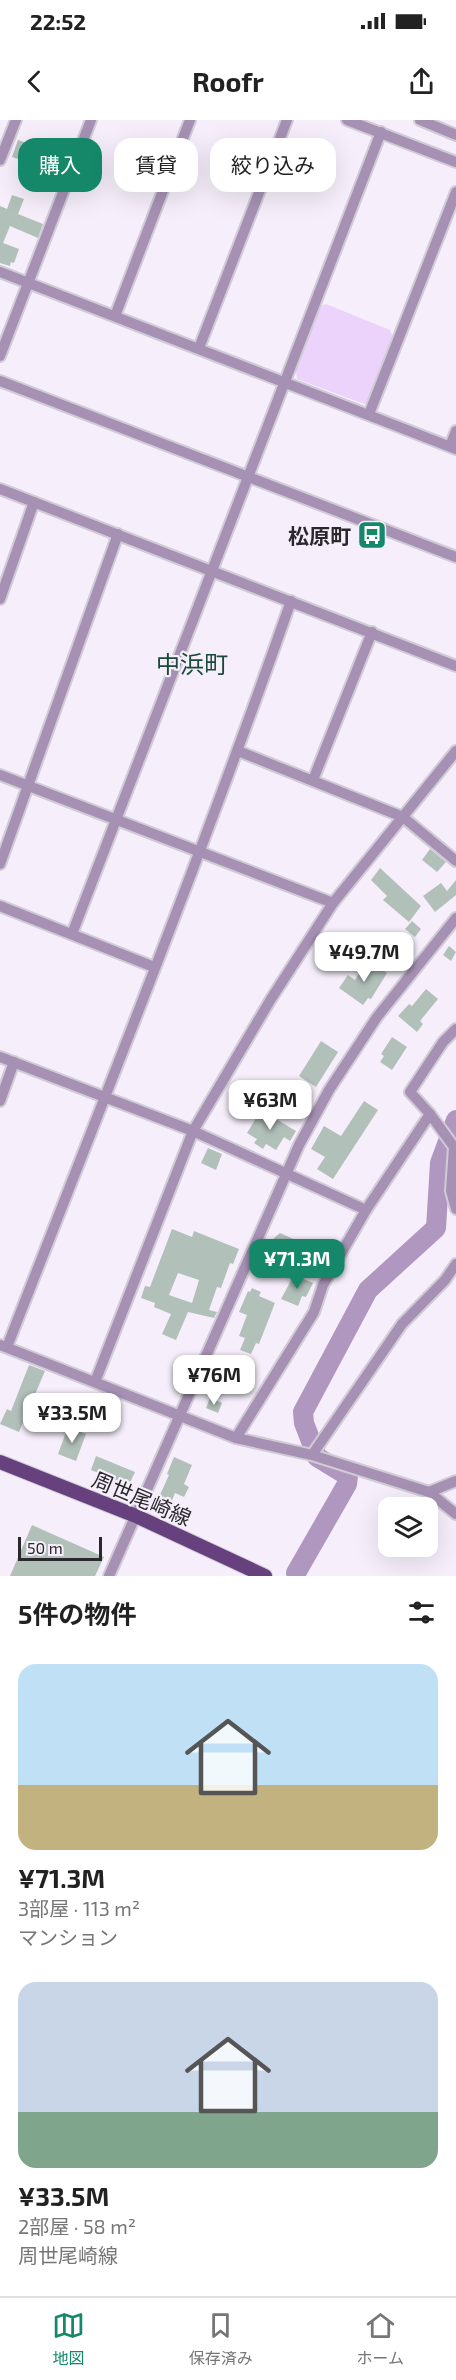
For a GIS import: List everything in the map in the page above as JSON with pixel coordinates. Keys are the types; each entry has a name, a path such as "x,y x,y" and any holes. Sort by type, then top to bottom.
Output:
{"main road":[{"name":"周世尾崎線","path":"0,1462 136,1516 265,1576"}],"street":[{"path":"0,160 14,120"},
{"path":"0,356 91,120"},
{"path":"116,316 190,120"},
{"path":"199,348 287,120"},
{"path":"346,120 456,162"},
{"path":"420,120 456,135"},
{"path":"72,934 381,132"},
{"path":"369,414 456,192"},
{"path":"0,272 453,448 456,431"},
{"path":"0,381 456,557"},
{"path":"0,489 456,666"},
{"path":"0,599 34,502"},
{"path":"0,864 30,786 118,534"},
{"path":"291,601 201,852 154,967 105,1097 3,1346 236,1437 312,1455 429,1492 456,1514"},
{"path":"313,780 372,632"},
{"path":"238,751 403,818 456,861"},
{"path":"95,1382 194,1131 271,999 333,903 456,751"},
{"path":"0,775 333,903"},
{"path":"0,906 154,967"},
{"path":"109,1576 286,1173 329,1090 377,1017 456,918"},
{"path":"456,1029 443,1042 410,1092 455,1146 451,1191 456,1209"},
{"path":"0,1057 194,1131 366,1210"},
{"path":"0,1101 14,1062"},
{"path":"236,1437 314,1312 323,1285 366,1210 430,1114"},
{"path":"312,1455 402,1324 445,1280 456,1264"},
{"path":"429,1492 456,1481"}],"shaded area":[{"path":"326,304 390,330 393,337 369,403 364,404 297,379 296,371 318,307"}],"building":[{"path":"18,140 18,159 12,157"},
{"path":"12,195 24,199 18,214 43,224 38,238 10,226 3,243 19,249 14,263 11,262 10,266 0,263 0,206 7,209"},
{"path":"430,849 446,862 437,872 422,860"},
{"path":"380,868 421,906 409,922 383,900 387,896 371,880"},
{"path":"456,880 456,895 435,912 423,896 441,883 447,891"},
{"path":"412,921 421,929 415,937 405,929"},
{"path":"449,946 456,952 451,961 443,955"},
{"path":"367,960 387,973 371,999 368,998 363,1005 339,988 348,975 355,980"},
{"path":"426,989 438,999 420,1021 423,1024 417,1032 398,1016 409,1004 412,1006"},
{"path":"392,1037 407,1047 392,1070 380,1062 384,1056 381,1054"},
{"path":"321,1041 338,1052 316,1087 299,1076"},
{"path":"364,1101 378,1110 333,1179 317,1169 325,1157 311,1149 324,1126 341,1136"},
{"path":"261,1110 296,1131 290,1141 284,1137 276,1150 266,1144 263,1149 254,1143 257,1139 247,1133"},
{"path":"208,1148 222,1154 216,1170 201,1163"},
{"path":"172,1229 192,1237 194,1231 239,1249 233,1264 230,1263 221,1288 217,1287 209,1310 217,1312 214,1318 188,1312 176,1340 162,1334 171,1314 154,1307 155,1303 141,1298 145,1286 150,1287","holes":["178,1273 199,1280 192,1303 169,1295"]},
{"path":"280,1233 300,1242 292,1259 272,1250 274,1238"},
{"path":"294,1275 313,1283 306,1297 302,1296 298,1306 281,1299"},
{"path":"252,1288 261,1292 259,1296 275,1303 259,1344 256,1343 251,1354 240,1350 245,1338 239,1336 247,1315 239,1312 248,1291 250,1292"},
{"path":"29,1365 45,1371 19,1432 0,1424 7,1409 11,1411"},
{"path":"218,1367 252,1382 247,1394 225,1384 223,1388 211,1382"},
{"path":"210,1398 222,1403 218,1413 206,1408"},
{"path":"68,1427 86,1434 76,1461 58,1454"},
{"path":"96,1456 135,1472 129,1485 91,1470"},
{"path":"174,1457 192,1465 184,1484 189,1487 184,1497 175,1493 171,1503 159,1497"},
{"path":"32,1525 104,1557 95,1576 10,1576"}],"waterway":[{"path":"296,1573 347,1484 348,1476 317,1457 304,1423 303,1412 368,1290 436,1228 440,1163 456,1120"}],"place":[{"name":"松原町","path":"372,535"}],"district":[{"name":"中浜町","path":"192,663"}]}
